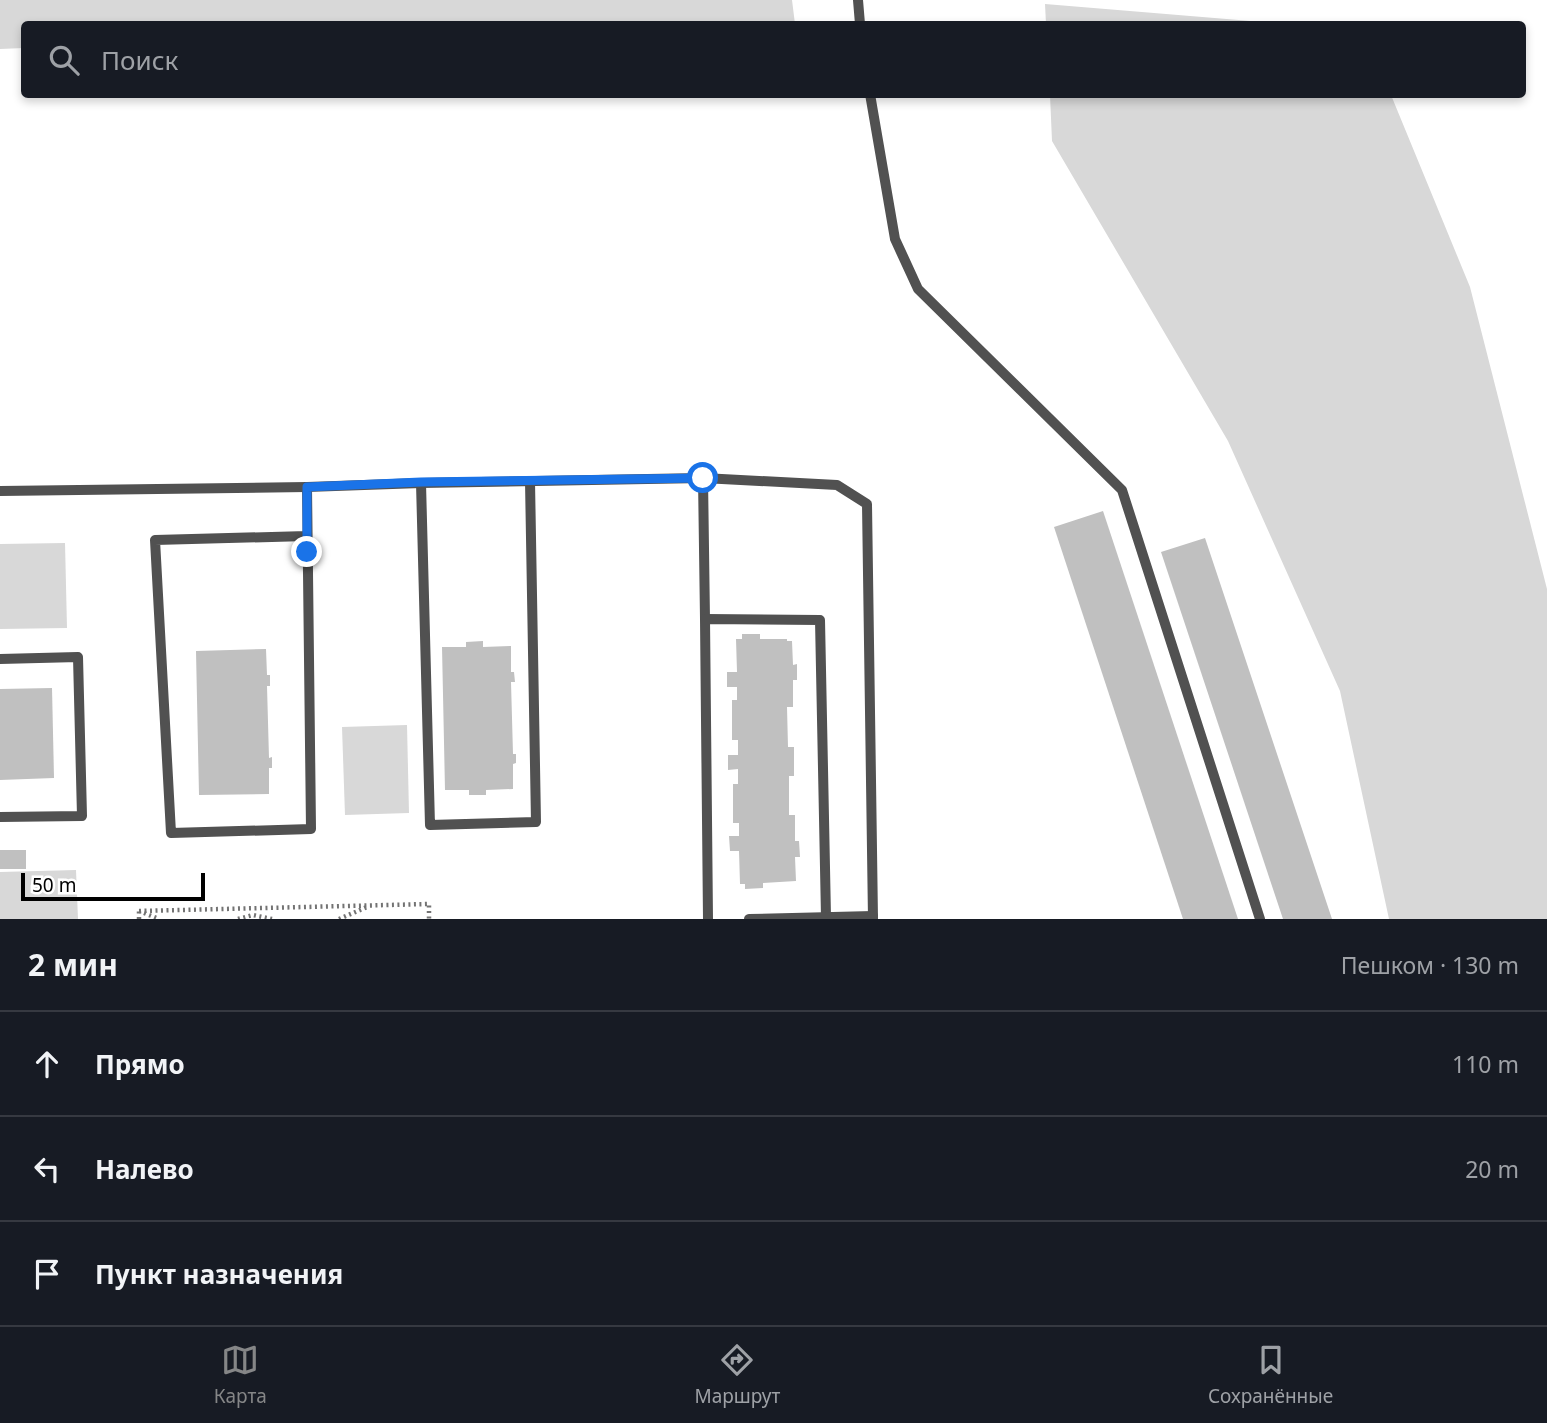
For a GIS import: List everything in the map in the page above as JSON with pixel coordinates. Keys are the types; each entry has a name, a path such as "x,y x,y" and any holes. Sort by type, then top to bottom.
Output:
{"lane":[{"path":"858,0 860,21"},
{"path":"871,98 895,239 918,289 1122,490 1260,919"},
{"path":"703,478 708,919"},
{"path":"0,491 703,478 837,485 867,504 873,918 749,919"},
{"path":"421,482 430,825 536,822 530,481"},
{"path":"307,487 311,829 171,833 155,540 307,537"},
{"path":"705,620 820,620 826,917"},
{"path":"0,659 78,657 82,816 0,817"}],"path":[{"path":"139,911 429,904 429,919"},
{"path":"339,919 373,905"},
{"path":"361,910 364,919"},
{"path":"139,911 139,919"},
{"path":"139,911 159,919"},
{"path":"238,919 253,915 272,919"}],"shaded area":[{"path":"0,0 792,0 795,21 21,21 21,48 0,49"},
{"path":"1045,4 1251,21 1046,21"},
{"path":"1050,98 1392,98 1470,287 1547,589 1547,919 1389,919 1340,691 1228,441 1052,141"},
{"path":"65,543 67,628 0,629 0,544"},
{"path":"407,725 409,813 345,815 342,727"},
{"path":"76,870 78,919 0,919 0,872"}],"building":[{"path":"1103,511 1238,919 1183,919 1054,527"},
{"path":"1205,538 1332,919 1283,919 1161,552"},
{"path":"742,634 760,634 760,639 792,641 797,680 793,680 793,707 787,707 788,747 794,747 794,776 789,776 789,815 795,815 795,841 799,841 800,857 795,857 796,881 763,883 763,888 745,889 745,884 740,884 739,851 730,851 729,836 739,836 739,823 733,823 733,784 738,784 738,769 728,770 728,755 738,755 738,740 732,740 732,700 737,700 737,687 727,687 727,672 737,672 736,639 742,639"},
{"path":"483,641 483,647 511,646 511,672 514,672 515,682 511,682 513,754 516,754 516,763 513,764 513,789 486,790 486,795 469,795 469,790 445,790 442,647 466,647 466,642"},
{"path":"266,649 267,675 270,675 270,686 267,686 269,758 272,757 272,768 269,768 269,794 199,795 196,651"},
{"path":"52,688 54,778 0,780 0,689"},
{"path":"0,850 26,850 26,869 0,869"}],"route":[{"path":"307,552 307,487 421,482 703,478"}]}
